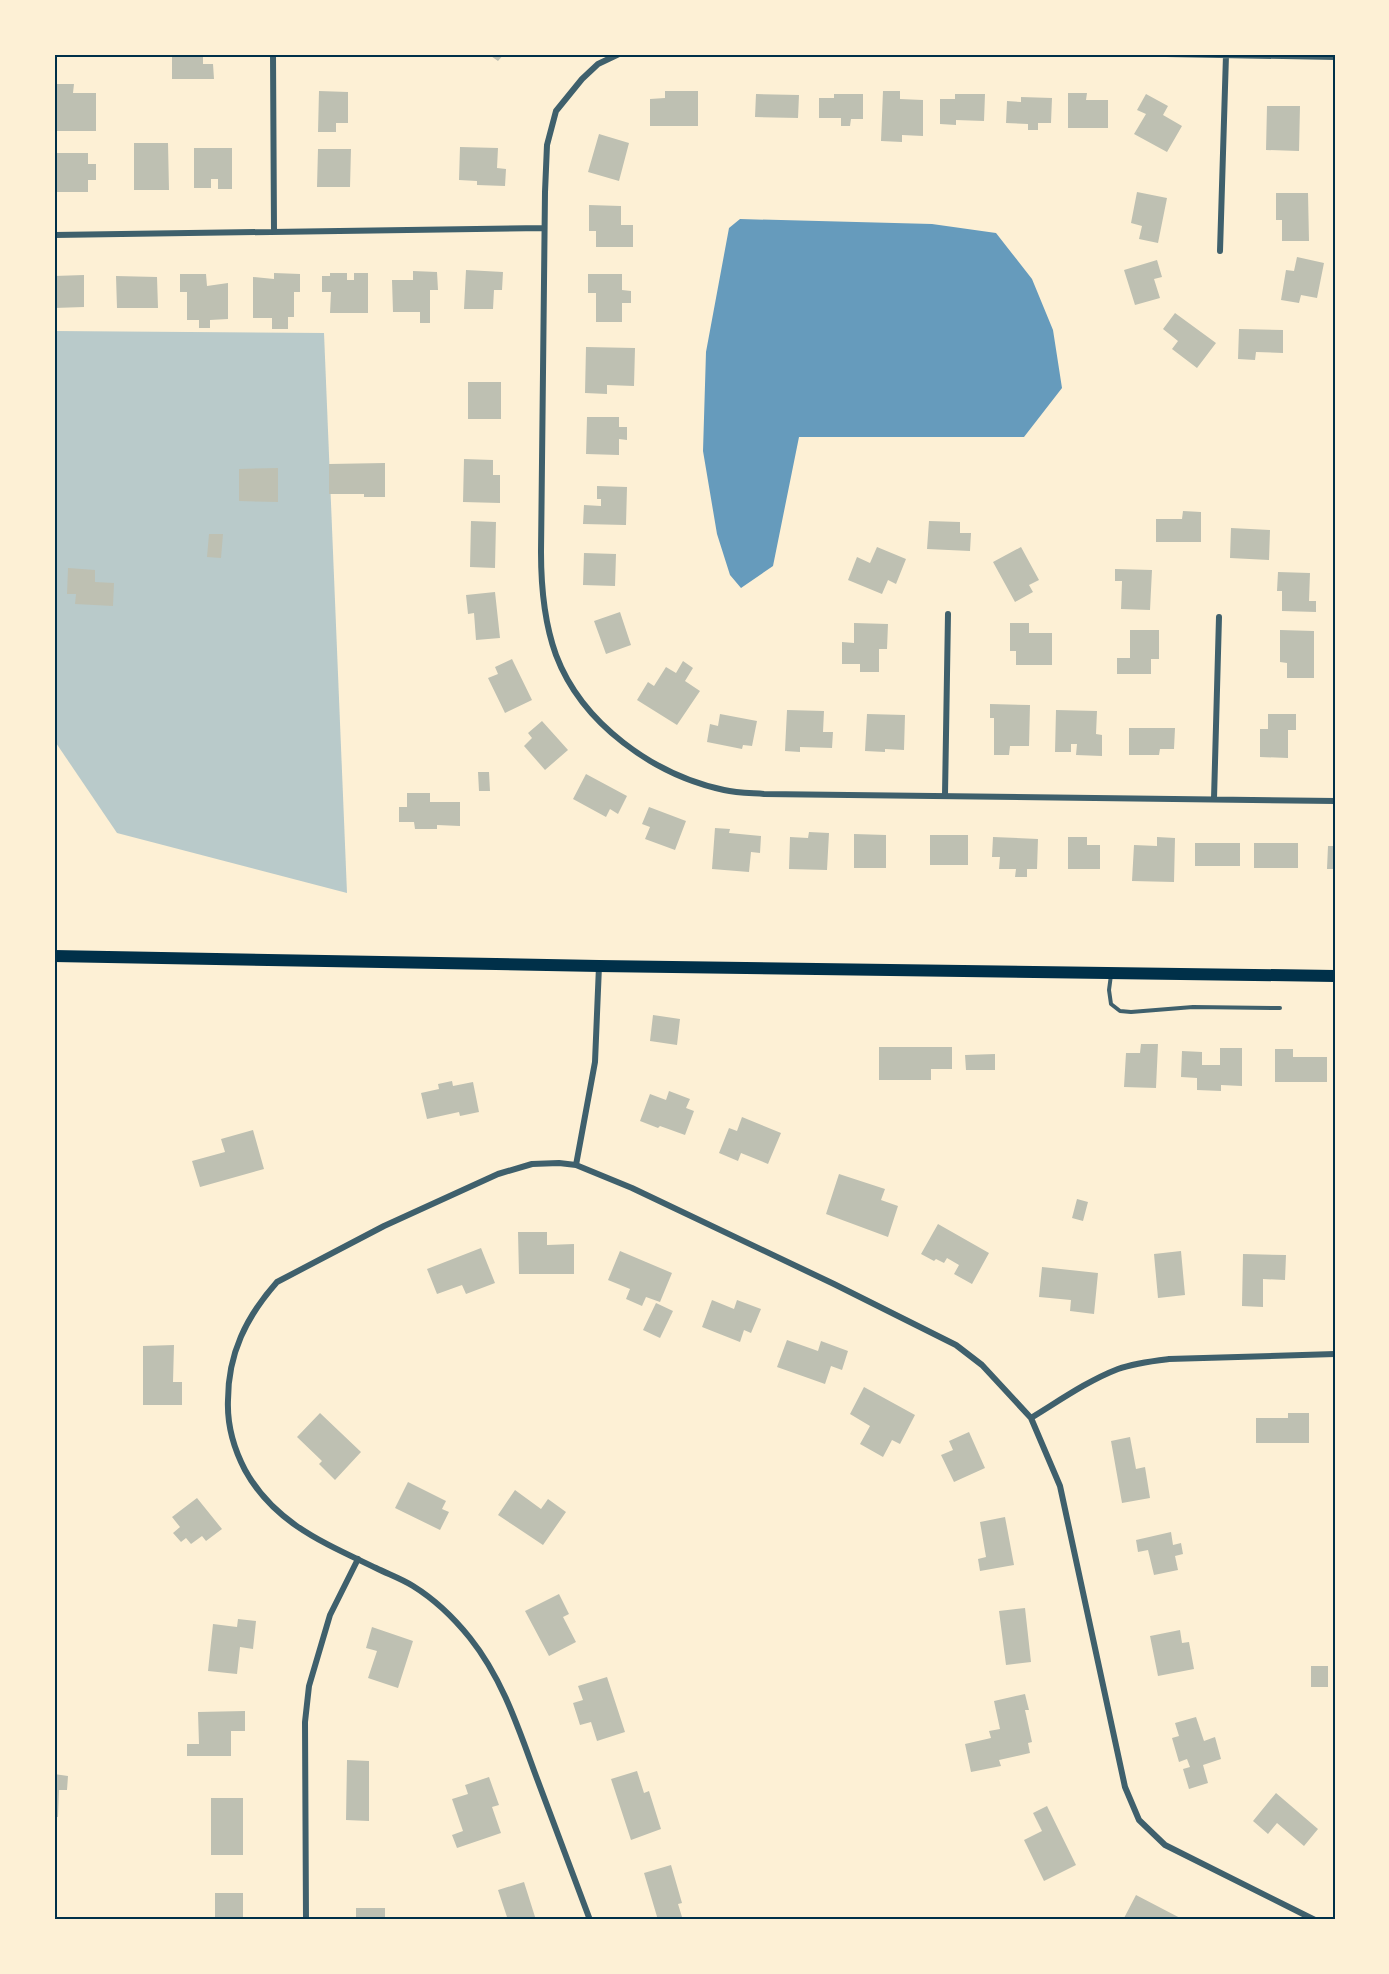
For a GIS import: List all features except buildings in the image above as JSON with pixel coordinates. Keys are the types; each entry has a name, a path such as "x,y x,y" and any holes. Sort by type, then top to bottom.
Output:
{"main road":[{"path":"54,956 1335,976"}],"street":[{"path":"273,54 274,232"},
{"path":"619,54 598,64 568,94 556,111 547,146 544,228 541,581 557,658 577,692 603,725 632,751 684,778 723,790 764,794 1335,801"},
{"path":"1166,54 1335,57"},
{"path":"1220,251 1226,55"},
{"path":"54,235 544,228"},
{"path":"945,795 948,614"},
{"path":"1214,799 1219,617"},
{"path":"576,1164 595,1062 599,966"},
{"path":"590,1920 509,1703 484,1658 452,1618 412,1585 290,1523 262,1496 241,1463 230,1427 228,1387 235,1349 252,1313 277,1282 415,1212 515,1168 547,1163 576,1164 632,1188 956,1345 982,1365 1031,1418 1060,1486 1125,1787 1139,1820 1165,1845 1315,1920"},
{"path":"1031,1418 1094,1380 1119,1369 1142,1363 1169,1359 1335,1354"},
{"path":"306,1920 305,1722 309,1686 330,1616 358,1559"}],"lane":[{"path":"1111,973 1109,990 1112,1004 1120,1011 1193,1007 1280,1008"}],"shaded area":[{"path":"54,331 324,333 347,893 117,833 54,740"}],"water":[{"path":"740,219 932,224 996,233 1032,279 1053,330 1062,388 1024,437 799,437 773,566 741,588 730,575 717,534 703,451 706,352 729,228"}]}
